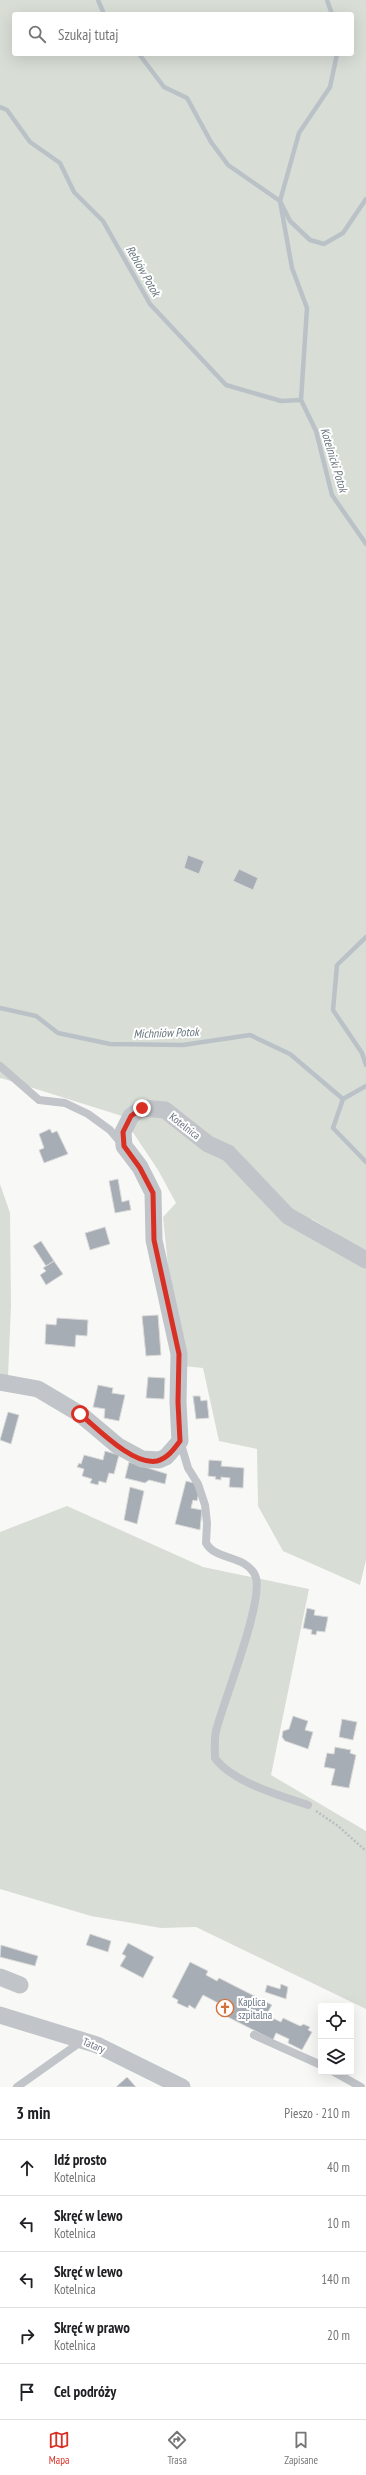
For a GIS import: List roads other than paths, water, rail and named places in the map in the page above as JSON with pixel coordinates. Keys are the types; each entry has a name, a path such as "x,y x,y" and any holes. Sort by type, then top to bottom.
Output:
{"street":[{"name":"Kotelnica","path":"124,1146 123,1132 131,1116 142,1108 164,1110 208,1144 228,1154 288,1216 366,1260"},
{"path":"0,1382 38,1389 80,1414 118,1446 142,1459 159,1460 166,1457 180,1441 178,1402 179,1354 154,1240 153,1193 140,1168 124,1146"},
{"path":"0,1977 20,1985"},
{"name":"Tatary","path":"0,2015 83,2040 182,2087"}],"lane":[{"path":"0,1066 39,1100 65,1104 88,1114 110,1130 124,1146"},
{"path":"180,1441 188,1468 198,1484 205,1505 208,1523 206,1542 214,1552 244,1564 255,1575 256,1581 254,1608 216,1732 215,1758 228,1772 278,1795 308,1806"},
{"path":"254,2035 318,2064"},
{"path":"17,2087 83,2040"},
{"path":"339,2075 361,2087"}],"waterway":[{"path":"98,0 103,12"},
{"path":"327,0 331,12"},
{"path":"141,56 164,87 187,98 211,142 228,165 280,201 290,221 310,240 324,244 343,233 366,199"},
{"path":"337,56 330,87 299,133 280,201 292,268 307,308 301,400 316,431 332,495 366,544"},
{"name":"Reblów Potok","path":"0,107 7,110 30,142 60,163 74,192 103,221 150,304 226,385 281,401 301,400"},
{"name":"Kotelnicki Potok","path":"366,937 337,965 333,1010 362,1053 366,1065"},
{"name":"Michniów Potok","path":"0,1008 36,1016 58,1033 110,1044 183,1045 250,1035 290,1054 343,1099"},
{"name":"Kotelnicki Potok","path":"366,1086 343,1099 333,1128 366,1162"}],"place":[{"name":"Kaplica szpitalna","path":"225,2008"}]}
